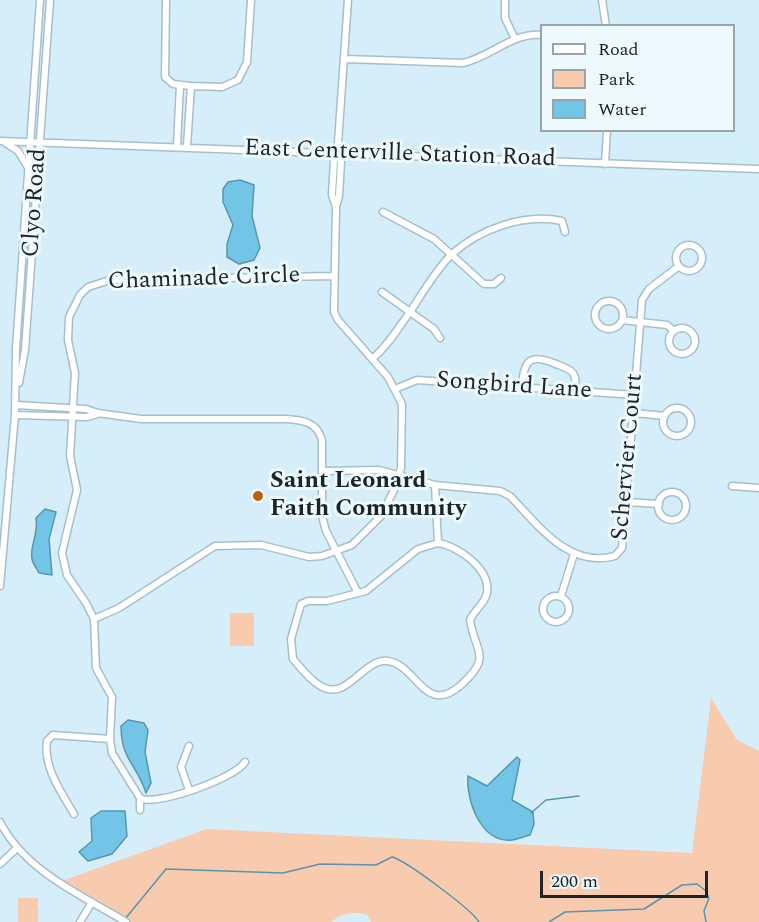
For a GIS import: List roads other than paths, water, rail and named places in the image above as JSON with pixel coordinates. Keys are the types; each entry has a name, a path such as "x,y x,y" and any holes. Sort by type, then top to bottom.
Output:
{"street":[{"name":"Clyo Road","path":"16,405 16,349 40,0"},
{"name":"Clyo Road","path":"0,586 2,529 16,405 25,350 50,0"},
{"path":"166,0 163,74 169,81 191,86 227,86 242,76 247,62 251,0"},
{"path":"94,619 119,608 215,546 261,545 309,557 337,552 363,536 381,516 398,476 402,451 402,404 395,389 338,320 333,304 336,207 341,161 337,155 346,59 348,0"},
{"path":"505,0 505,18 515,39"},
{"path":"602,0 606,24"},
{"path":"346,59 463,63 481,58 515,39 526,35 540,35"},
{"path":"177,145 180,85"},
{"path":"188,146 191,86"},
{"path":"605,164 607,132"},
{"name":"East Centerville Station Road","path":"1,141 177,145 337,155 759,169"},
{"path":"1,141 18,151 29,169"},
{"path":"383,212 434,239 484,284 494,284 501,278"},
{"path":"501,217 503,225"},
{"path":"372,359 387,345 451,255 475,238 503,225 555,220 562,221 565,232"},
{"path":"684,246 695,246 701,252 701,265 695,271 686,271 679,266 676,255 684,246"},
{"name":"Schervier Court","path":"574,554 611,557 621,551 641,323 646,292 679,266"},
{"name":"Chaminade Circle","path":"140,798 114,758 110,739 112,697 96,668 94,619 87,603 67,575 62,553 77,490 70,456 75,366 67,330 74,304 88,287 118,279 334,276"},
{"path":"382,291 434,328 440,338"},
{"path":"603,302 616,303 621,309 622,320 614,328 602,328 596,319 598,307 603,302"},
{"path":"622,320 667,325 673,330"},
{"path":"685,327 694,333 692,350 688,354 680,355 673,351 671,338 673,330 685,327"},
{"path":"522,388 525,366 538,357 571,371 575,378 574,392"},
{"name":"Songbird Lane","path":"395,389 417,380 635,395"},
{"path":"16,405 73,408 162,420 300,420 313,425 322,440 322,516 358,593"},
{"path":"673,407 685,409 689,418 686,433 676,437 669,434 665,428 665,416 673,407"},
{"path":"15,415 87,417 98,413"},
{"path":"634,413 665,416"},
{"path":"322,471 379,470 435,485 506,493 559,545 574,554 561,596"},
{"path":"435,485 438,543"},
{"path":"732,486 759,488"},
{"path":"677,492 686,500 684,514 679,519 668,519 662,514 659,504 665,494 677,492"},
{"path":"626,502 659,504"},
{"path":"438,543 458,549 470,559 485,578 488,589 486,599 470,620 479,645 478,664 472,675 454,691 444,695 428,692 402,667 385,661 370,666 346,686 336,689 320,686 293,659 291,652 291,639 301,604 308,601 327,601 358,593 372,588 418,549 438,543"},
{"path":"550,596 561,596 567,602 569,613 564,620 557,623 543,616 542,605 550,596"},
{"path":"74,814 50,771 46,752 47,741 53,735 110,739"},
{"path":"189,746 181,767 189,790"},
{"path":"140,810 140,798 146,801 189,790 232,774 245,762"},
{"path":"0,822 17,848 47,874 126,922"},
{"path":"0,864 17,848"},
{"path":"80,922 92,902"}],"water":[{"path":"240,180 254,185 252,216 260,248 254,260 239,264 227,257 227,244 233,225 223,202 223,189 228,182"},
{"path":"45,509 56,512 49,539 52,575 39,573 31,555 36,518"},
{"path":"128,720 144,723 148,730 145,752 151,783 146,793 124,747 121,726"},
{"path":"517,757 520,760 512,800 533,812 534,824 530,835 512,840 501,839 483,827 477,818 470,796 468,776 487,786"},
{"path":"101,811 125,811 127,836 112,854 88,861 79,852 92,841 91,818"}],"waterway":[{"path":"531,813 546,800 579,796"},
{"path":"125,919 166,869 283,873 320,864 376,865 392,857 411,867 465,907 479,922"},
{"path":"549,922 565,912 644,909 682,885 697,884 706,891 709,898 704,911 706,922"}],"place":[{"name":"Saint Leonard Faith Community","path":"258,496"}]}
